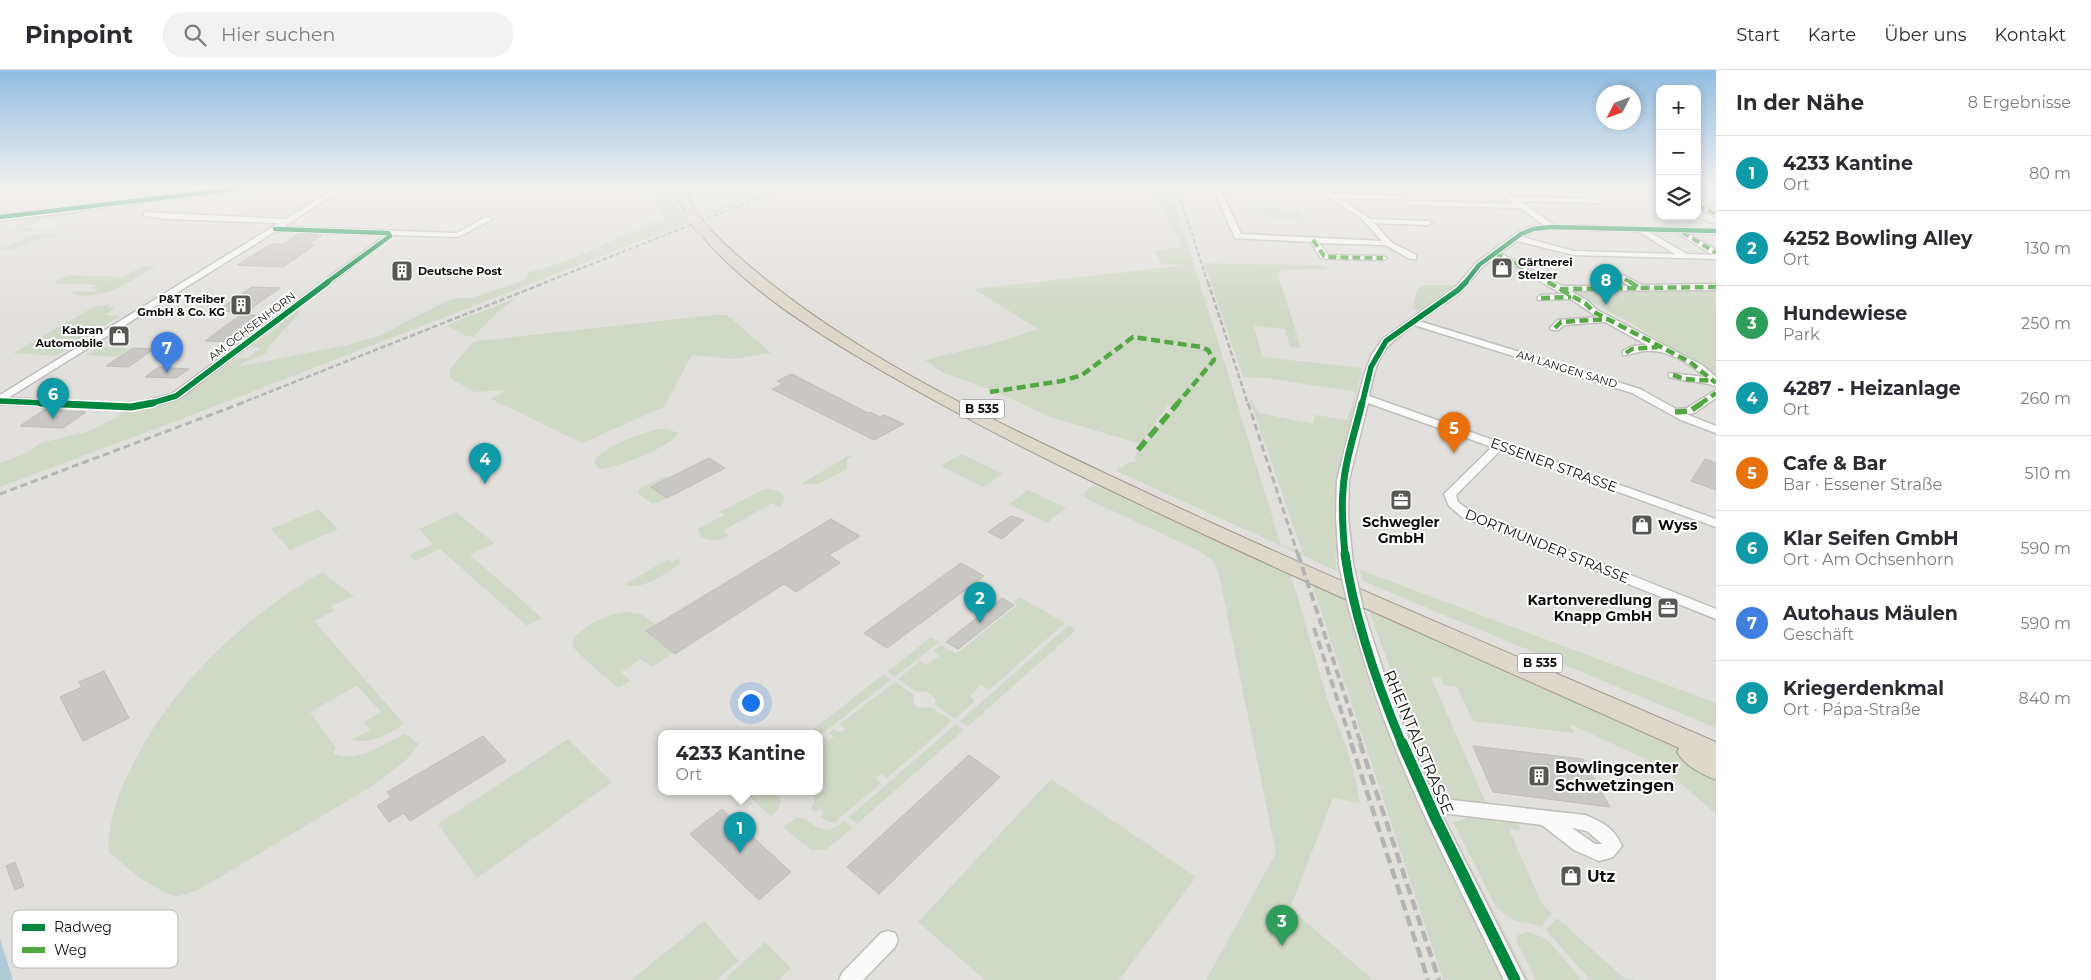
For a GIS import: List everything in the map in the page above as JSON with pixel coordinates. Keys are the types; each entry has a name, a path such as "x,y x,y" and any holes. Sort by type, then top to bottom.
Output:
{"highway":[{"name":"B 535","path":"709,229 743,268 812,320 852,347 957,406 1130,493 1274,560 1716,753"},
{"name":"B 535","path":"709,229 753,265 830,322 914,373 1022,430 1272,547 1716,738"},
{"path":"1629,715 1716,769"}],"street":[{"path":"0,400 275,229 458,235 471,228"},
{"path":"1235,228 1238,236 1386,243"},
{"path":"1375,228 1386,243 1413,257"},
{"name":"RHEINTALSTRASSE","path":"1515,980 1429,805 1394,724 1377,678 1356,609 1346,564 1342,500 1345,470 1370,368 1377,351 1386,341 1458,290 1467,282 1479,265 1516,238 1533,229 1538,228"},
{"path":"1638,228 1686,256"},
{"path":"1678,228 1716,253"},
{"name":"AM OCHSENHORN","path":"0,400 131,407 159,402 176,396 386,240 390,236 388,233"},
{"path":"1516,238 1574,253 1716,257"},
{"path":"1313,240 1324,256 1327,257 1383,258"},
{"path":"1495,253 1573,296 1608,319 1658,347 1667,350 1715,382"},
{"path":"1511,263 1551,264"},
{"path":"1604,267 1640,288"},
{"path":"1560,289 1716,287"},
{"path":"1541,298 1573,296"},
{"path":"145,300 159,301"},
{"path":"1555,328 1561,322 1608,319"},
{"name":"AM LANGEN SAND","path":"1412,322 1636,391 1697,424 1716,430"},
{"path":"1626,353 1632,349 1658,347"},
{"path":"1673,375 1715,382"},
{"path":"1675,412 1690,411 1716,392"},
{"name":"ESSENER STRASSE","path":"1364,398 1716,523"},
{"name":"DORTMUNDER STRASSE","path":"1499,446 1450,494 1450,500 1456,507 1466,514 1716,614"},
{"name":"RHEINTALSTRASSE","path":"1429,805 1547,820"},
{"path":"849,980 888,940"}],"green space":[{"path":"12,228 55,230 50,232 7,231"},
{"path":"640,228 673,228 187,417 0,487 0,463 25,454 41,443 90,431 117,417 123,410 147,409 179,399 237,358 248,358 260,348 251,347 300,309 297,316 268,347 266,353 240,364 242,366 348,345 379,336 449,300 472,298 525,280 529,272 581,255"},
{"path":"1173,228 1183,228 1281,545 1303,553 1249,398 1259,413 1313,424 1315,415 1347,420 1356,392 1267,378 1243,377 1204,263 1310,265 1325,266 1329,269 1282,270 1278,275 1301,348 1290,347 1285,329 1254,326 1262,357 1362,368 1337,488 1338,554 1335,554 1337,571 1116,471 1127,463 1137,461 1134,457 1136,454 1174,407 1168,405 1141,444 1050,417 999,393 942,372 925,360 1003,341 1038,329 974,289 1187,265 1161,264 1154,250 1182,247"},
{"path":"31,235 72,237 43,237 17,248 19,249 0,250"},
{"path":"143,266 156,266 126,284 105,293 82,295 71,293 74,291 93,292 98,289 93,288 97,285 53,283 68,275 123,277"},
{"path":"1424,285 1458,285 1420,311 1412,308 1418,288"},
{"path":"1716,291 1716,375 1631,323 1572,292"},
{"path":"518,297 500,310 473,337 466,336 447,325"},
{"path":"111,304 107,307 115,308 105,315 120,316 56,356 13,353 94,307"},
{"path":"725,315 731,318 771,353 733,359 692,355 664,407 582,443 491,399 506,390 475,392 450,378 450,369 472,343 477,341"},
{"path":"99,347 130,348 117,357 86,355"},
{"path":"658,429 668,429 678,433 666,444 630,461 600,469 595,464 595,459 616,444"},
{"path":"961,454 1003,474 983,487 941,466"},
{"path":"850,455 853,456 847,459 847,469 819,484 801,484"},
{"path":"666,476 669,478 651,487 667,498 652,504 638,493 640,488"},
{"path":"1094,485 1291,575 1330,708 1349,755 1360,803 1333,798 1290,908 1373,980 1206,980 1276,853 1218,570 1212,560 1199,551 1085,498 1084,493"},
{"path":"764,489 778,491 785,497 783,503 779,507 772,503 723,531 729,536 726,538 715,540 701,537 698,529 724,515 720,512"},
{"path":"1028,490 1066,508 1047,523 1009,504"},
{"path":"318,509 338,529 290,550 271,529"},
{"path":"456,512 494,543 470,555 542,618 527,626 440,549 415,561 409,555 433,544 419,529"},
{"path":"679,558 679,564 652,581 637,586 625,584 668,559 672,562"},
{"path":"1360,570 1716,703 1716,728 1363,581"},
{"path":"322,572 354,596 331,606 334,611 314,621 404,724 373,740 351,740 370,730 363,722 381,712 357,686 310,712 336,748 333,754 353,756 362,754 405,734 419,744 406,760 374,785 198,890 176,897 166,893 141,879 109,852 114,808 131,768 148,737 167,709 212,656 264,611 292,590"},
{"path":"1312,584 1344,598 1366,662 1435,837 1506,980 1443,980"},
{"path":"1019,597 1065,623 989,690 981,685 970,696 975,701 955,719 934,704 936,701 931,694 923,691 917,692 898,679 920,661 926,665 939,656 933,651 941,645 956,654 1017,605 1013,602"},
{"path":"1361,605 1407,728 1433,791 1420,770 1403,730"},
{"path":"1368,607 1616,717 1670,745 1716,774 1716,814 1662,767 1570,724 1574,733 1473,721 1457,687 1444,685 1441,678 1431,677 1486,803 1455,800 1442,795 1404,707"},
{"path":"626,612 643,615 656,625 647,632 673,653 652,667 641,659 621,672 631,681 618,688 578,653 574,648 573,639 597,621 611,615"},
{"path":"1069,625 1075,629 1074,632 967,727 960,721"},
{"path":"931,637 939,642 895,677 887,672"},
{"path":"884,674 891,680 823,733 823,730 812,730"},
{"path":"895,682 914,695 914,704 919,708 931,707 952,721 887,778 881,774 875,778 881,783 835,822 829,822 820,817 825,813 820,808 815,812 810,809 815,802 812,795 823,795 823,738 828,741 834,737 829,733 834,729 840,732 845,729 840,724"},
{"path":"956,724 964,730 857,824 849,817"},
{"path":"568,739 612,782 477,878 438,824"},
{"path":"1051,779 1196,877 1119,980 985,980 918,922"},
{"path":"747,795 776,795 781,801 778,809 771,816"},
{"path":"1475,816 1517,820 1521,830 1509,829 1542,904 1551,913 1542,926 1516,921 1497,909 1453,822"},
{"path":"797,818 809,821 822,829 835,827 844,821 853,828 825,850 811,850 783,827"},
{"path":"1451,829 1529,980 1524,980 1451,834"},
{"path":"1557,918 1624,978 1635,980 1590,980 1546,930"},
{"path":"704,921 739,961 716,980 631,980"},
{"path":"1527,932 1543,937 1582,980 1536,980 1517,943 1518,935"},
{"path":"765,942 791,968 778,980 724,980"}],"water":[{"path":"0,939 13,980 0,980"}],"building":[{"path":"298,234 322,235 307,245 315,245 283,267 237,265 271,244 283,244"},
{"name":"P&T Treiber GmbH & Co. KG","path":"252,287 280,288 246,312 217,311"},
{"path":"242,314 271,317 237,342 205,341"},
{"path":"133,348 154,349 128,367 106,366"},
{"path":"159,367 189,369 176,378 145,377"},
{"path":"792,374 868,413 870,412 880,417 884,415 904,424 874,440 772,389 783,384 777,381"},
{"path":"44,410 86,412 63,428 20,426"},
{"path":"709,458 725,468 667,498 651,487"},
{"path":"1705,459 1716,463 1716,490 1691,481"},
{"path":"1011,516 1024,520 1002,539 988,532"},
{"path":"831,519 860,536 829,555 840,563 796,592 784,584 675,654 646,631"},
{"path":"961,563 984,576 887,648 864,633"},
{"path":"1002,598 1014,605 958,649 946,642"},
{"path":"104,671 129,718 83,741 60,697 82,687 79,682"},
{"path":"483,736 506,761 410,821 404,813 389,822 377,806 391,797 387,792"},
{"name":"Bowlingcenter Schwetzingen","path":"1473,746 1583,759 1610,807 1493,792"},
{"path":"969,755 1000,777 879,894 847,867"},
{"path":"722,809 791,872 759,900 690,834"},
{"path":"15,862 24,886 15,890 6,866"}],"railway":[{"path":"544,283 682,228"},
{"path":"1190,228 1208,283"},
{"path":"239,404 547,282"},
{"path":"1208,282 1248,404"},
{"path":"0,494 242,403"},
{"path":"1248,403 1298,555"},
{"path":"1298,554 1361,744"},
{"path":"1314,628 1352,744"},
{"path":"1351,743 1428,980"},
{"path":"1360,743 1439,980"}],"marked path":[{"path":"1682,232 1716,253"},
{"path":"1313,240 1324,256 1327,257 1383,258"},
{"path":"1495,253 1560,289 1716,287"},
{"path":"1514,263 1551,264"},
{"path":"1604,267 1640,288"},
{"path":"1561,290 1585,303 1594,312 1690,362 1716,383"},
{"path":"1541,298 1571,297"},
{"path":"1555,328 1561,322 1608,319"},
{"path":"990,392 1062,381 1082,375 1133,337 1201,347 1208,350 1214,360 1138,450"},
{"path":"1626,353 1632,349 1658,347"},
{"path":"1673,375 1685,379 1715,381"},
{"path":"1675,412 1690,411 1716,393"}],"cycle path":[{"path":"1515,980 1435,817 1398,733 1382,691 1367,648 1348,575 1343,537 1342,500 1348,457 1368,376 1380,349 1386,341 1458,290 1479,265 1521,234 1538,228"},
{"path":"1612,228 1716,231"},
{"path":"0,401 131,407 146,405 176,396 390,236 388,233 275,229"}],"place":[{"name":"Gärtnerei Stelzer","path":"1502,268"},
{"name":"Deutsche Post","path":"402,271"},
{"name":"P&T Treiber GmbH & Co. KG","path":"241,305"},
{"name":"Kriegerdenkmal","path":"1606,305"},
{"name":"Kabran Automobile","path":"119,336"},
{"name":"Autohaus Mäulen","path":"167,373"},
{"name":"Klar Seifen GmbH","path":"53,419"},
{"name":"Cafe & Bar","path":"1454,453"},
{"name":"4287 - Heizanlage","path":"485,484"},
{"name":"Schwegler GmbH","path":"1401,500"},
{"name":"Wyss","path":"1642,525"},
{"name":"Kartonveredlung Knapp GmbH","path":"1668,608"},
{"name":"4252 Bowling Alley","path":"980,623"},
{"name":"Bowlingcenter Schwetzingen","path":"1539,776"},
{"name":"4233 Kantine","path":"740,853"},
{"name":"Utz","path":"1571,876"},
{"name":"Hundewiese","path":"1282,946"}]}
